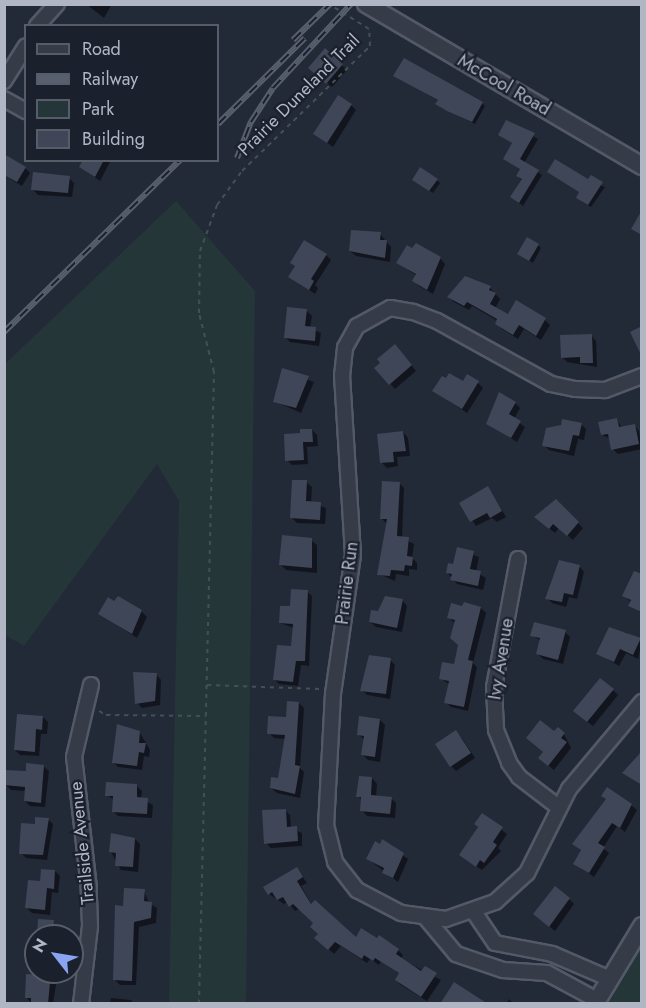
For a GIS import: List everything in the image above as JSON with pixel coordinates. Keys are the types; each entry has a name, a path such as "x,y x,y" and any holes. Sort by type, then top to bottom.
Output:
{"street":[{"path":"39,23 44,4"},
{"path":"39,23 57,4"},
{"name":"McCool Road","path":"366,4 642,166"},
{"path":"4,81 24,49"},
{"path":"4,99 24,110"},
{"name":"Prairie Run","path":"642,376 605,390 575,389 551,384 437,321 413,312 390,308 357,326 345,348 342,375 353,555 333,689 326,825 328,844 335,862 357,890 401,913 446,919 474,912 495,902 527,873 555,810 642,702"},
{"name":"Ivy Avenue","path":"518,559 493,711 509,763 555,810"},
{"name":"Trailside Avenue","path":"81,1004 90,926 89,888 74,757 92,685"},
{"path":"474,912 495,943 552,954 610,979"},
{"path":"426,918 448,945 464,957 503,970 547,973 596,1002 642,926"}],"path":[{"path":"271,4 284,4"},
{"name":"Prairie Duneland Trail","path":"206,685 213,372 199,313 200,251 217,205 242,171 370,46 369,29 329,4"},
{"path":"199,1004 206,685 333,689"},
{"path":"86,703 106,715 206,716"}],"green space":[{"path":"176,201 255,291 246,1003 169,1003 179,501 157,464 24,646 5,635 5,364"},
{"path":"641,948 641,1003 609,1003"}],"building":[{"path":"325,48 343,64 326,84 308,68"},
{"path":"404,58 483,102 472,122 447,111 435,104 438,100 393,76"},
{"path":"338,95 352,104 327,143 313,134"},
{"path":"506,120 535,133 520,159 539,170 519,203 510,197 522,179 516,176 520,169 503,159 512,143 498,135"},
{"path":"4,154 26,167 17,182 4,175"},
{"path":"555,159 588,179 591,175 603,182 588,205 576,198 579,192 547,172"},
{"path":"82,162 103,162 95,177 79,167"},
{"path":"420,167 438,179 429,191 412,180"},
{"path":"33,172 70,176 68,193 31,190"},
{"path":"642,210 642,235 631,229"},
{"path":"351,230 381,232 380,240 387,240 385,258 349,251"},
{"path":"527,237 539,244 529,261 517,254"},
{"path":"304,240 327,254 311,279 314,281 309,290 288,277 295,266 290,263"},
{"path":"416,243 441,257 427,290 412,281 416,274 396,263 407,245 412,248"},
{"path":"465,276 491,286 489,290 496,293 490,304 508,314 516,300 546,318 536,336 519,325 513,335 495,324 497,319 467,302 464,306 447,297"},
{"path":"287,307 307,309 305,326 316,327 315,341 284,338"},
{"path":"642,326 642,357 630,332"},
{"path":"592,334 593,363 580,363 580,357 561,358 560,335"},
{"path":"395,344 412,365 389,385 374,368 380,363 377,359"},
{"path":"282,368 309,376 296,408 273,402"},
{"path":"449,373 463,381 467,374 479,381 462,409 432,391 442,376 446,378"},
{"path":"499,392 516,402 509,414 521,421 511,438 486,424"},
{"path":"617,418 619,427 635,424 639,444 611,450 608,434 601,435 598,422"},
{"path":"562,419 582,423 579,436 573,435 569,451 542,446 546,428 561,425"},
{"path":"300,429 312,429 313,442 303,442 304,460 285,461 284,434 300,433"},
{"path":"403,431 406,451 393,452 394,462 380,463 377,434"},
{"path":"292,480 307,480 306,501 321,502 320,520 290,518"},
{"path":"382,481 400,482 397,536 409,537 407,556 413,557 412,566 405,565 404,571 391,570 390,576 377,575 387,519 380,519"},
{"path":"488,486 502,511 490,518 487,513 470,522 459,503"},
{"path":"556,499 579,522 567,536 553,524 549,529 534,517"},
{"path":"282,535 312,538 312,568 279,565"},
{"path":"457,547 474,551 470,569 481,571 478,586 450,580 452,574 446,573 448,563 453,564"},
{"path":"559,560 580,565 573,595 564,593 562,602 545,599"},
{"path":"634,571 642,574 642,612 628,606 631,600 622,596"},
{"path":"291,589 308,590 305,661 296,661 293,682 273,680 277,645 291,646 293,624 279,623 280,606 290,606"},
{"path":"118,596 142,610 132,634 98,614 108,597 114,601"},
{"path":"385,596 403,599 397,628 369,622 371,610 378,611"},
{"path":"464,602 481,607 468,660 473,661 464,707 444,703 449,681 439,679 442,662 454,664 458,645 450,638 455,620 447,618 451,603 462,606"},
{"path":"534,622 566,630 558,660 536,654 540,638 530,636"},
{"path":"609,627 641,638 633,655 620,649 614,662 596,654"},
{"path":"369,655 391,658 386,694 360,691"},
{"path":"133,672 157,673 155,701 135,704"},
{"path":"600,678 614,689 587,722 573,711"},
{"path":"287,701 299,702 295,765 300,766 295,794 270,788 271,777 278,778 285,735 267,734 268,716 286,717"},
{"path":"17,714 43,716 42,730 36,729 35,752 14,750"},
{"path":"359,716 380,719 375,757 361,755 364,736 357,735"},
{"path":"540,720 554,731 558,727 565,733 561,738 567,742 548,766 538,758 543,752 526,738"},
{"path":"117,724 140,731 139,743 146,743 144,753 139,752 137,766 112,763"},
{"path":"456,730 471,753 450,767 435,744"},
{"path":"642,751 642,785 622,773"},
{"path":"26,763 44,765 41,803 24,801 25,787 4,785 5,770 26,771"},
{"path":"359,776 372,777 371,795 392,797 390,814 360,811 361,797 356,797"},
{"path":"106,782 137,784 137,797 148,798 147,814 112,812 113,796 105,796"},
{"path":"607,787 632,804 620,828 612,823 598,843 605,847 589,873 573,864 581,850 572,844 606,799 601,796"},
{"path":"286,809 287,827 297,826 298,841 264,844 262,810"},
{"path":"482,813 503,827 493,842 497,845 484,863 480,860 476,867 459,855 478,827 474,824"},
{"path":"35,817 49,818 43,855 19,854 21,823 35,824"},
{"path":"111,833 135,838 133,867 115,866 116,853 109,852"},
{"path":"382,839 404,853 393,878 382,873 384,868 366,859 375,841 380,844"},
{"path":"297,867 303,877 297,881 311,904 315,900 356,937 361,928 377,938 379,935 399,949 396,954 421,971 425,966 437,973 421,997 395,980 399,973 375,958 373,961 364,955 362,959 335,942 328,950 314,938 318,934 310,927 313,923 293,904 289,907 283,897 277,900 272,892 268,895 263,887"},
{"path":"41,869 55,870 54,889 47,888 45,910 25,908 28,880 40,881"},
{"path":"555,886 570,898 549,927 533,914"},
{"path":"124,888 145,889 144,901 152,902 151,918 134,922 132,981 113,980 115,905 123,906"},
{"path":"38,919 54,920 54,924 38,924"},
{"path":"454,982 488,1004 440,1004"},
{"path":"26,984 50,984 48,1004 31,1004 31,998 25,998"}],"railway":[{"path":"293,40 330,4"},
{"path":"237,158 251,122 273,88 351,4"},
{"path":"219,123 305,38"},
{"path":"4,332 178,162"}]}
